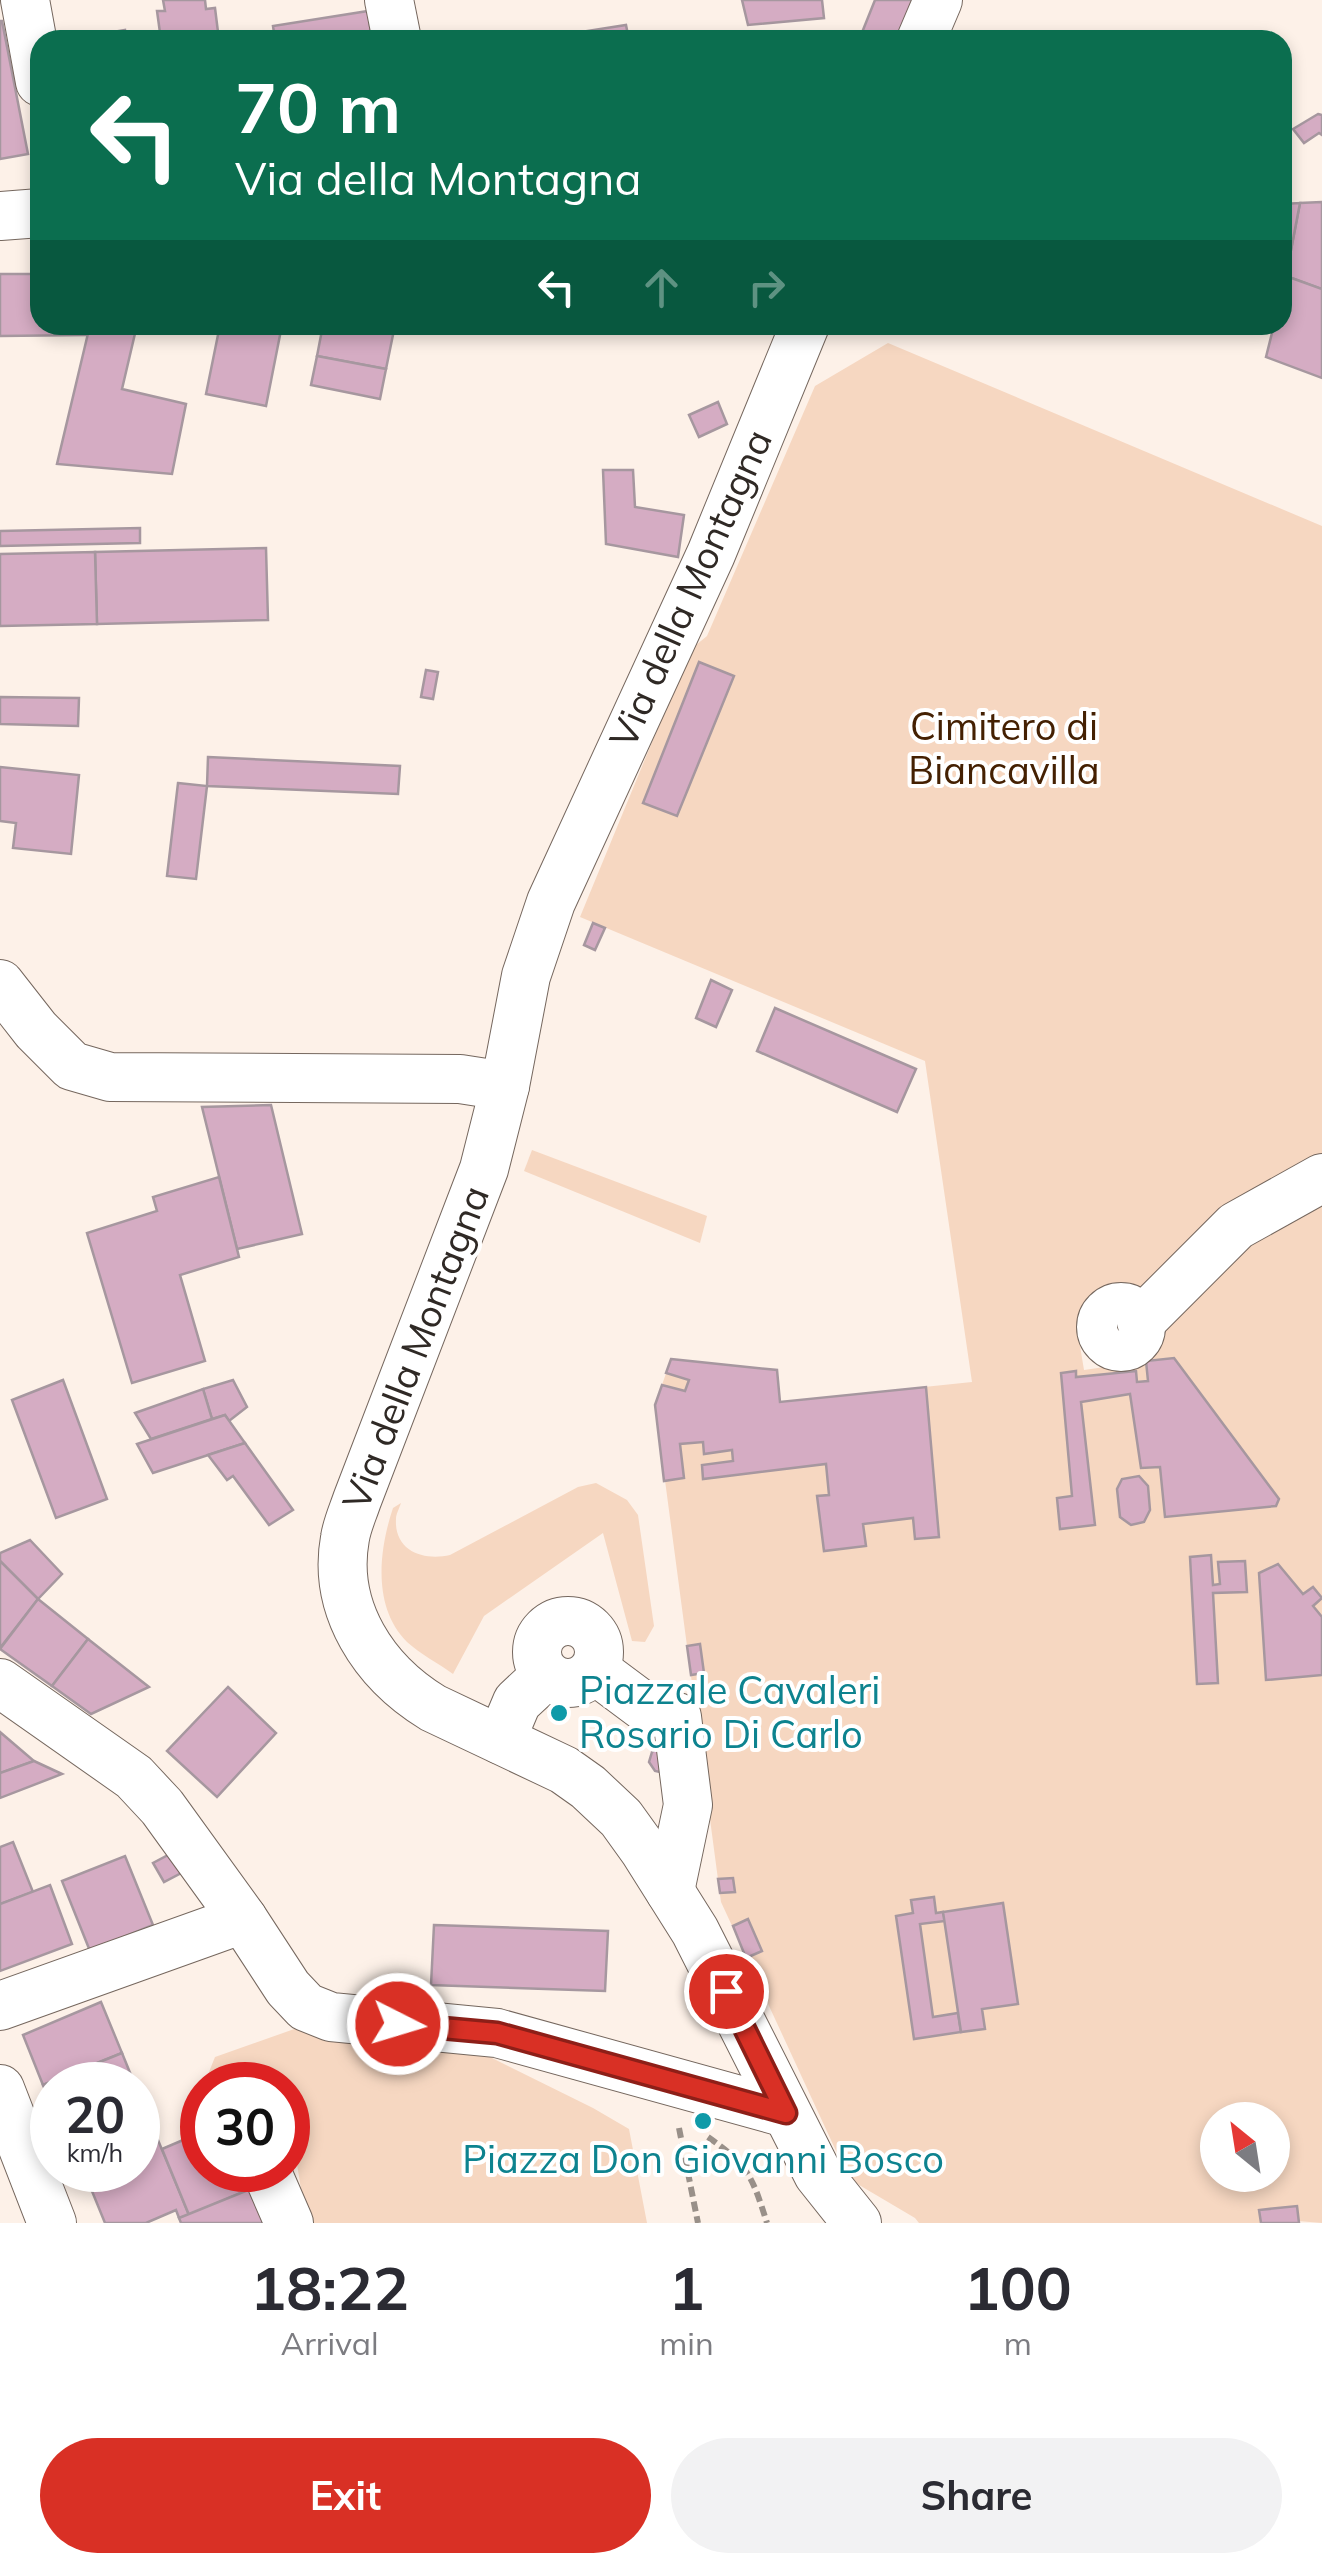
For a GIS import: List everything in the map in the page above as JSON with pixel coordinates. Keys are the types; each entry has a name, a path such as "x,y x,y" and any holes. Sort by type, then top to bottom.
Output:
{"street":[{"path":"24,0 30,31"},
{"path":"390,0 394,30"},
{"path":"925,30 938,0"},
{"path":"0,216 30,214"},
{"name":"Via della Montagna","path":"801,335 711,554 551,902 526,976 506,1086 484,1169 357,1500 345,1536 342,1566 346,1597 370,1653 417,1698 564,1770 588,1786 620,1818 695,1931 818,2174 857,2223"},
{"path":"0,984 36,1030 72,1066 110,1077 460,1078 506,1086"},
{"path":"1141,1322 1236,1226 1322,1178"},
{"path":"501,1740 517,1702 546,1675 562,1683 581,1681 594,1670 650,1711 677,1717 688,1805 670,1891"},
{"path":"0,1683 134,1777 162,1807 244,1919 288,1988 306,2007 331,2017 497,2033 786,2113"},
{"path":"0,2006 244,1919"},
{"path":"0,2089 52,2223"},
{"path":"276,2192 290,2223"}],"path":[{"path":"679,2128 698,2223"}],"green space":[{"name":"Cimitero di Biancavilla","path":"888,343 1322,526 1322,1165 1140,1297 1117,1294 1103,1299 1093,1310 1088,1336 1079,1340 1084,1370 1146,1361 1158,1329 1246,1236 1322,1193 1322,2223 1298,2221 1296,2206 1259,2210 1261,2223 919,2223 849,2179 721,1902 655,1405 671,1359 777,1370 780,1402 972,1382 925,1061 580,917 690,650 707,636 815,386"},
{"path":"532,1150 707,1216 700,1243 524,1171"},
{"path":"596,1483 627,1500 638,1515 654,1626 645,1642 632,1641 603,1533 484,1616 453,1674 407,1642 396,1628 383,1595 382,1578 384,1542 393,1508 401,1503 397,1530 406,1546 421,1555 440,1557 578,1487"},
{"path":"300,2027 488,2056 629,2129 647,2223 311,2223 301,2192 310,2192 310,2062 213,2062 215,2057"}],"building":[{"path":"163,0 205,0 206,9 215,8 218,30 160,30 157,11 165,11"},
{"path":"742,0 822,0 824,18 748,25"},
{"path":"875,0 914,0 902,30 863,30"},
{"path":"368,11 371,30 274,30 273,26"},
{"path":"0,21 28,154 0,159"},
{"path":"626,25 627,30 594,30"},
{"path":"1322,115 1322,135 1319,133 1304,143 1293,129"},
{"path":"1322,202 1322,289 1292,278 1292,245 1300,203"},
{"path":"1292,203 1300,203 1292,245"},
{"path":"0,274 30,274 30,335 88,335 0,336"},
{"path":"1292,278 1322,289 1322,378 1266,357 1272,335 1292,335"},
{"path":"88,335 135,335 122,389 186,404 172,474 57,464"},
{"path":"218,335 280,335 266,406 206,394"},
{"path":"321,335 393,335 386,369 317,356"},
{"path":"317,356 386,369 380,399 311,385"},
{"path":"718,402 727,424 699,437 689,415"},
{"path":"603,470 633,470 635,507 684,515 678,557 606,544"},
{"path":"140,528 140,543 0,546 0,531"},
{"path":"266,548 268,620 97,624 95,552"},
{"path":"95,552 97,624 0,626 0,554"},
{"path":"699,662 734,676 677,816 643,803"},
{"path":"426,670 438,672 433,699 421,697"},
{"path":"0,697 79,698 78,726 0,724"},
{"path":"208,757 400,766 398,794 207,786"},
{"path":"0,767 79,775 71,854 13,848 16,823 0,821"},
{"path":"178,783 207,786 196,879 167,876"},
{"path":"593,923 605,928 595,950 584,945"},
{"path":"711,980 732,990 716,1027 696,1018"},
{"path":"775,1008 916,1069 897,1112 757,1051"},
{"path":"271,1105 302,1234 237,1249 202,1107"},
{"path":"219,1177 239,1257 180,1275 205,1361 132,1383 87,1233 157,1211 153,1197"},
{"path":"1174,1358 1279,1499 1276,1506 1165,1517 1160,1467 1141,1468 1130,1394 1081,1402 1095,1525 1060,1529 1057,1498 1072,1496 1061,1373 1076,1371 1076,1377 1136,1371 1137,1382 1148,1381 1146,1361"},
{"path":"671,1359 777,1370 780,1402 926,1387 939,1537 915,1539 913,1518 863,1524 866,1546 824,1551 817,1496 829,1495 826,1464 703,1479 702,1465 733,1461 732,1450 704,1454 703,1442 680,1444 684,1478 664,1481 655,1405 662,1385 685,1391 689,1380 666,1373"},
{"path":"63,1380 107,1499 56,1518 12,1400"},
{"path":"233,1380 247,1407 229,1421 225,1415 212,1419 203,1389"},
{"path":"203,1389 212,1419 151,1439 135,1413"},
{"path":"225,1415 245,1443 153,1473 137,1444"},
{"path":"245,1443 293,1510 269,1525 233,1476 227,1480 208,1455"},
{"path":"1139,1476 1148,1486 1150,1510 1144,1522 1131,1525 1120,1517 1117,1489 1122,1479"},
{"path":"30,1540 62,1574 38,1599 0,1561 0,1553"},
{"path":"1211,1555 1213,1585 1220,1584 1218,1562 1245,1561 1247,1592 1213,1593 1218,1683 1197,1684 1190,1557"},
{"path":"0,1561 38,1599 0,1648"},
{"path":"1278,1564 1303,1594 1313,1587 1322,1598 1313,1606 1322,1617 1322,1675 1266,1680 1259,1573"},
{"path":"38,1599 88,1639 52,1686 0,1649"},
{"path":"88,1639 149,1687 91,1714 52,1686"},
{"path":"700,1644 704,1673 691,1675 687,1646"},
{"path":"228,1687 276,1733 217,1797 167,1751"},
{"path":"0,1732 34,1761 0,1773"},
{"path":"661,1747 664,1773 655,1771 649,1762 652,1752"},
{"path":"34,1761 62,1774 0,1798 0,1773"},
{"path":"13,1842 33,1892 0,1904 0,1847"},
{"path":"170,1854 187,1870 164,1882 153,1863"},
{"path":"125,1856 153,1925 90,1951 62,1881"},
{"path":"733,1878 735,1892 720,1893 718,1879"},
{"path":"50,1885 72,1944 0,1971 0,1904"},
{"path":"934,1897 936,1913 943,1912 945,1921 920,1924 933,2017 958,2013 961,2032 914,2039 896,1916 913,1913 911,1900"},
{"path":"1003,1903 1018,2004 982,2009 985,2029 961,2032 943,1912"},
{"path":"748,1919 762,1951 746,1958 733,1926"},
{"path":"434,1925 608,1931 605,1991 431,1985"},
{"path":"101,2002 122,2053 100,2062 34,2062 23,2035"},
{"path":"122,2053 126,2062 100,2062"},
{"path":"180,2141 180,2192 244,2192 189,2215 162,2149"},
{"path":"160,2145 189,2215 179,2218 176,2210 146,2223 105,2223 92,2192 160,2192"},
{"path":"243,2192 255,2192 267,2223 181,2223 179,2218"},
{"path":"1297,2206 1299,2223 1261,2223 1259,2210"}],"place":[{"name":"Piazzale Cavaleri Rosario Di Carlo","path":"559,1713"},
{"name":"Piazza Don Giovanni Bosco","path":"703,2121"}],"route":[{"path":"398,2024 497,2033 786,2113 726,1991"}]}
